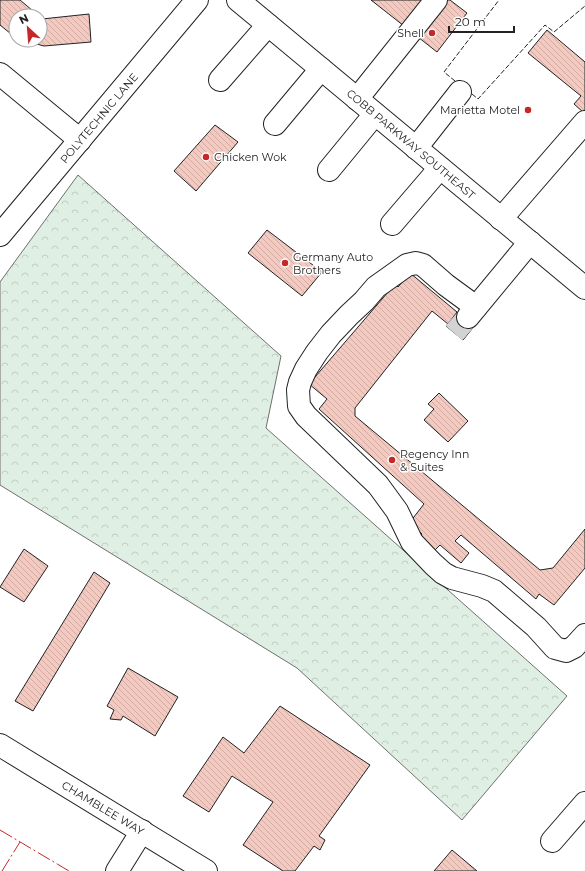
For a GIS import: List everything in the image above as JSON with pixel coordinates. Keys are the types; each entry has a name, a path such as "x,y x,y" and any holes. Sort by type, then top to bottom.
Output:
{"street":[{"name":"POLYTECHNIC LANE","path":"0,235 197,0"},
{"name":"COBB PARKWAY SOUTHEAST","path":"238,0 501,219 584,284"},
{"path":"357,99 436,0"},
{"path":"220,80 268,24"},
{"path":"275,124 321,69"},
{"path":"0,74 80,140"},
{"path":"416,148 460,92"},
{"path":"329,170 375,114"},
{"path":"501,219 585,122"},
{"path":"392,224 440,168"},
{"path":"530,242 472,312 446,285 423,265 416,263 407,265 376,287 331,334 317,352 300,382 298,390 299,406 306,416 378,485 397,511 412,542 443,573 452,578 482,586 494,591 536,627 555,648 566,651 574,647 585,635"},
{"name":"CHAMBLEE WAY","path":"0,745 206,871"},
{"path":"552,841 585,803"},
{"path":"117,871 142,831"}],"green space":[{"path":"78,175 281,356 266,428 567,696 462,820 297,668 0,485 0,282"}],"building":[{"path":"0,0 20,0 30,8 8,8 8,32 0,25"},
{"name":"Shell","path":"371,0 450,0 467,13 437,52"},
{"path":"89,14 91,42 48,46 48,18"},
{"path":"547,30 585,62 585,110 583,112 574,104 581,96 528,53"},
{"name":"Chicken Wok","path":"215,125 238,142 196,191 174,171"},
{"name":"Germany Auto Brothers","path":"267,230 322,272 302,296 248,253"},
{"name":"Regency Inn & Suites","path":"410,273 457,312 448,324 432,311 355,408 355,416 540,570 553,568 585,529 585,568 554,605 539,594 536,599 461,535 455,541 469,553 461,563 440,545 434,551 419,538 422,534 410,522 424,504 319,409 327,399 309,384 395,284 398,287"},
{"path":"460,310 476,324 463,340 446,326"},
{"name":"Regency Inn & Suites","path":"439,393 468,421 448,442 424,420 434,409 428,404"},
{"path":"24,549 48,566 24,602 0,587"},
{"path":"94,572 110,583 33,711 15,701"},
{"path":"128,668 178,697 155,736 123,716 121,720 110,719 114,710 107,706"},
{"path":"280,706 370,765 319,836 325,840 320,850 314,846 295,871 283,871 243,845 273,802 232,776 209,812 183,796 223,737 244,753"},
{"path":"452,850 477,871 434,871"}],"tunnel":[{"path":"454,333 468,317"}],"fence":[{"path":"455,81 444,72 499,0"},
{"path":"472,94 478,99 545,25 554,32 585,6"}],"power":[{"path":"0,830 69,871"},
{"path":"2,871 20,842"}],"place":[{"name":"Shell","path":"432,33"},
{"name":"Marietta Motel","path":"528,110"},
{"name":"Chicken Wok","path":"206,157"},
{"name":"Germany Auto Brothers","path":"285,263"},
{"name":"Regency Inn & Suites","path":"392,460"}]}
